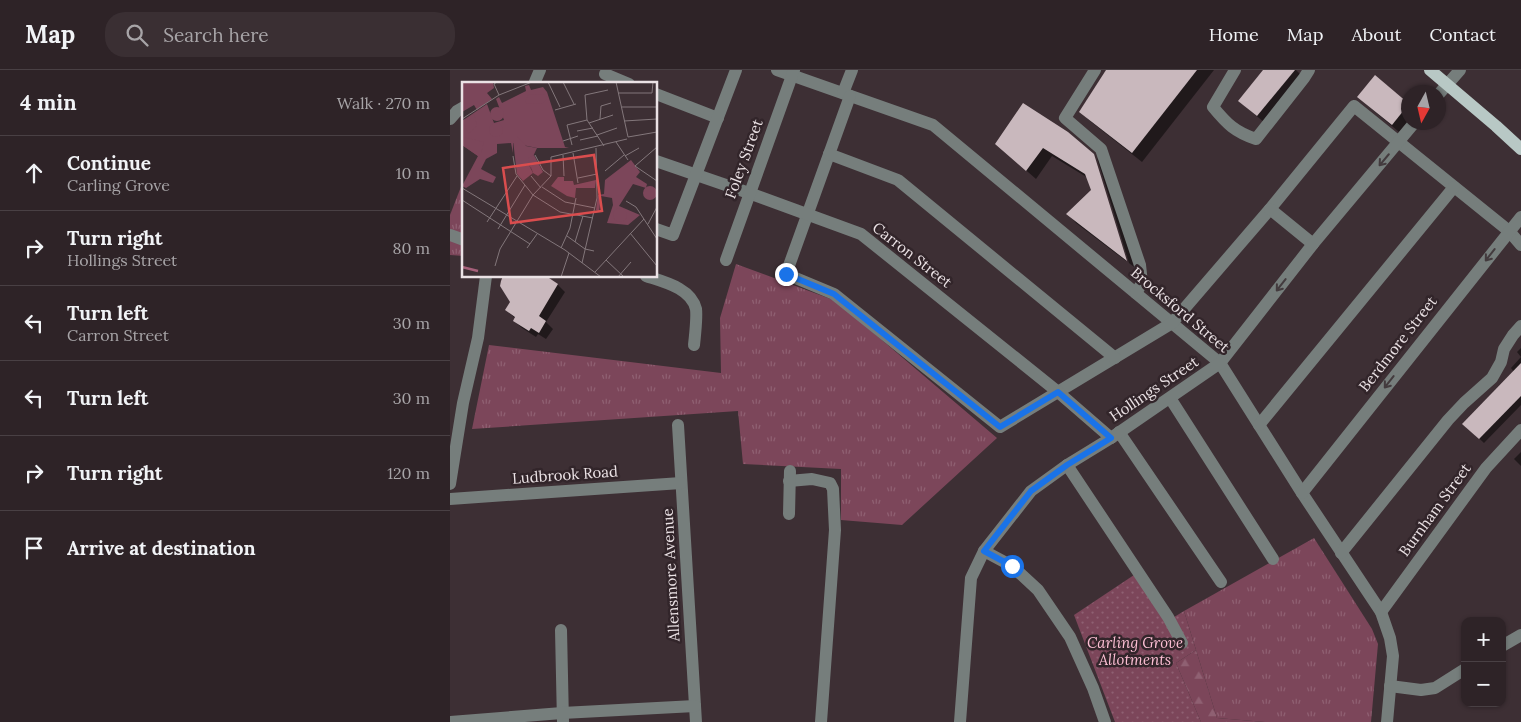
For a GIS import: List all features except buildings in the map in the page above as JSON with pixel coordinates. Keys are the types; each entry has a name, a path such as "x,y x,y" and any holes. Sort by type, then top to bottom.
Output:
{"main road":[{"path":"1430,70 1521,149"}],"street":[{"path":"535,82 540,70"},
{"path":"658,230 673,235 736,70"},
{"name":"Brocksford Street","path":"777,70 793,73 846,95 932,125 1220,363 1258,425 1381,612 1390,638 1393,656 1387,722"},
{"path":"852,70 829,154 786,274 834,294 1000,427 1172,323 1270,209 1354,106 1508,231 1521,245"},
{"path":"1095,70 1065,118 1101,148 1140,265 1142,283 1136,293"},
{"path":"1235,70 1213,107 1223,119 1241,134 1256,139 1309,70"},
{"path":"1447,85 1460,70"},
{"name":"Foley Street","path":"726,260 793,73"},
{"path":"604,76 623,82"},
{"path":"658,95 718,118"},
{"path":"450,120 462,108"},
{"name":"Hollings Street","path":"960,722 971,578 984,551 1031,491 1220,363 1313,244 1409,130"},
{"path":"829,154 898,180 1115,358"},
{"name":"Carron Street","path":"658,162 861,234 1058,392 1115,435 1221,582"},
{"path":"1258,425 1454,187"},
{"path":"1270,209 1313,244"},
{"name":"Berdmore Street","path":"1302,493 1521,217"},
{"path":"450,235 462,239"},
{"path":"450,484 463,403 478,338 486,278"},
{"path":"652,278 667,283 688,294 696,309 694,344"},
{"path":"1342,553 1464,402 1492,378 1501,362 1504,349 1521,326"},
{"path":"1170,398 1273,559"},
{"name":"Allensmore Avenue","path":"678,425 696,722"},
{"name":"Burnham Street","path":"1381,612 1486,468 1521,430"},
{"path":"1067,465 1168,617 1182,643"},
{"path":"789,514 790,476 830,483 833,489 835,530 821,722"},
{"name":"Ludbrook Road","path":"450,499 681,483"},
{"path":"984,551 1012,566 1038,590 1070,637 1093,688 1105,722"},
{"path":"561,630 563,717"},
{"path":"1506,643 1521,634"},
{"path":"1390,686 1421,690 1436,688 1461,672"},
{"path":"450,722 563,717 695,706"}],"green space":[{"path":"462,184 462,256 450,255 450,215"},
{"path":"736,264 836,301 997,438 902,525 841,520 841,469 743,464 738,411 472,429 489,345 721,373 720,318"},
{"path":"1314,538 1372,629 1378,644 1371,722 1265,722 1217,718 1184,611"},
{"name":"Carling Grove Allotments","path":"1137,573 1166,622 1184,611 1196,650 1176,663 1201,722 1115,722 1074,615"},
{"path":"1196,650 1217,718 1265,722 1201,722 1176,663"}],"route":[{"path":"786,274 834,294 1000,427 1058,392 1111,438 1067,465 1031,491 984,551 1012,566"}]}
